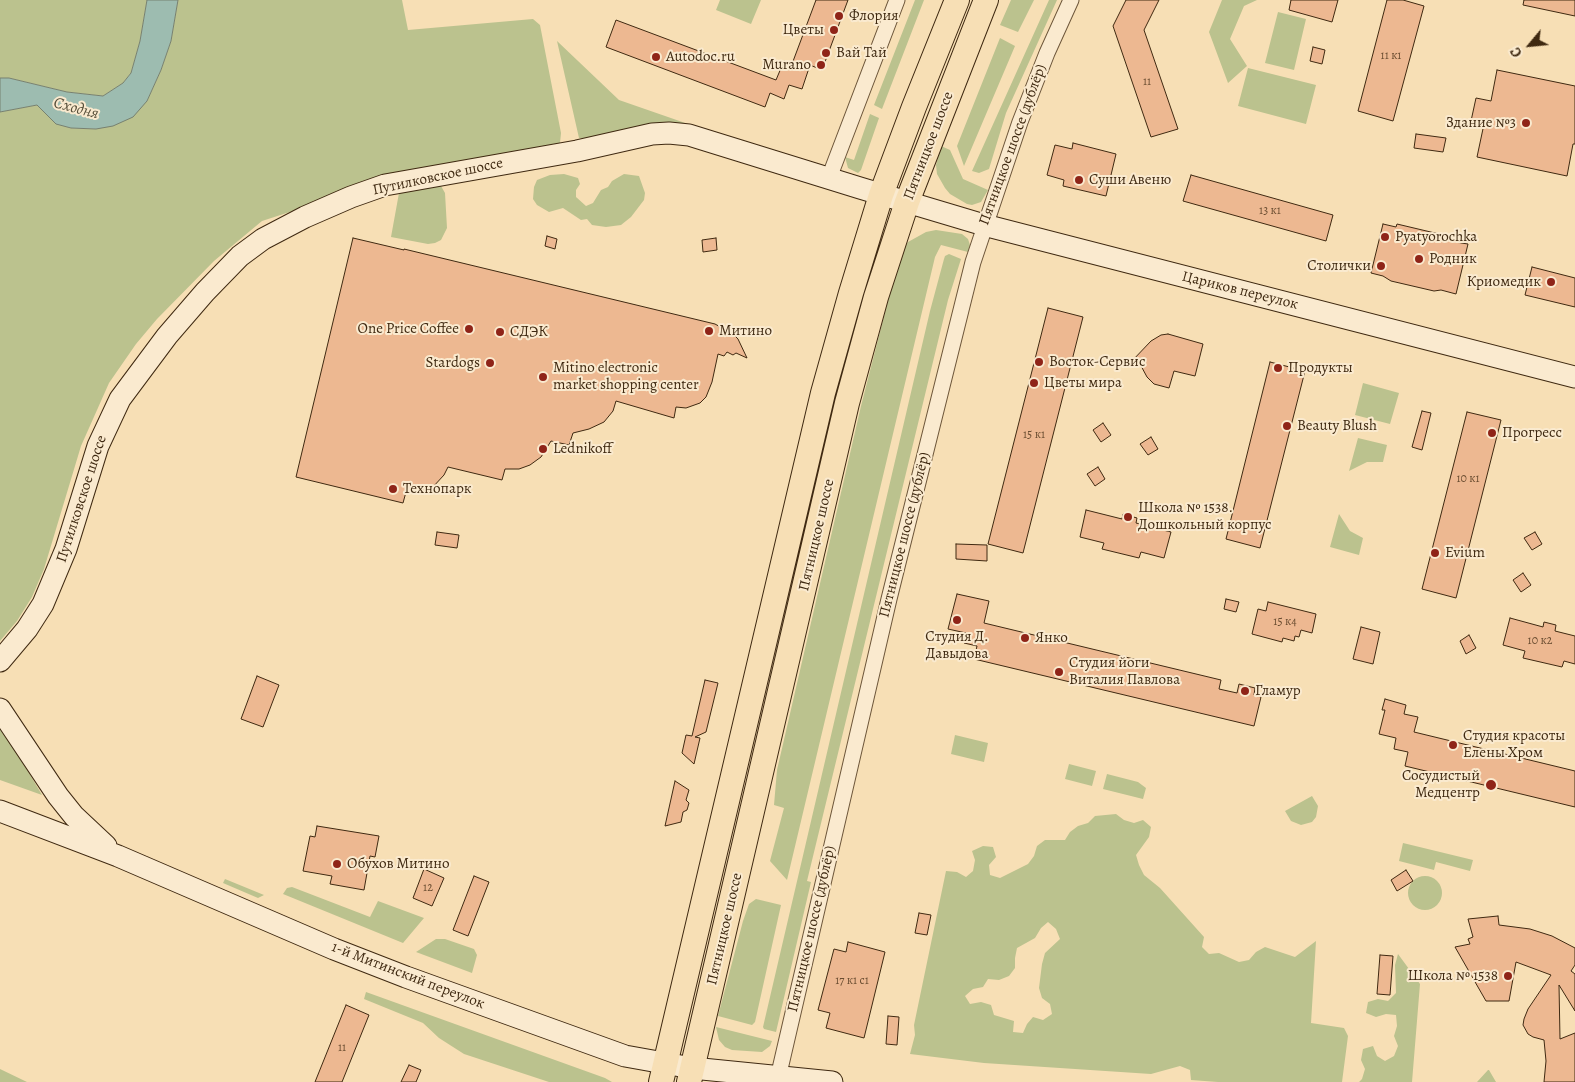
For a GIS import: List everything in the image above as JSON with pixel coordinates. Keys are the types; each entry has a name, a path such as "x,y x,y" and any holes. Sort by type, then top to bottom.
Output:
{"main road":[{"name":"Пятницкое шоссе","path":"663,1073 823,392 881,195 957,0"},
{"name":"Пятницкое шоссе","path":"690,1075 848,403 876,297 907,202 986,0"}],"street":[{"path":"829,178 897,0"},
{"name":"Пятницкое шоссе (дублёр)","path":"778,1079 889,599 973,262 1020,122 1047,53 1071,0"},
{"name":"Путилковское шоссе","path":"0,661 27,629 43,604 66,549 98,446 120,399 167,336 204,292 240,256 263,239 305,217 385,185 577,151 652,134 689,135 907,202"},
{"name":"Цариков переулок","path":"907,202 984,225 1575,377"},
{"path":"0,709 58,796 74,816 118,856"},
{"name":"1-й Митинский переулок","path":"0,811 118,856 334,949 625,1056 663,1073 832,1082"}],"green space":[{"path":"0,0 147,0 140,41 131,73 123,83 103,96 67,92 9,78 0,78"},
{"path":"178,0 402,0 408,30 533,19 540,25 561,133 560,143 302,208 262,221 214,261 157,319 136,344 109,383 81,446 44,569 32,597 17,621 0,641 0,112 37,105 56,123 71,128 96,129 147,101 171,41"},
{"path":"720,0 761,0 751,24 716,10"},
{"path":"915,0 924,0 882,109 874,105"},
{"path":"1011,0 1034,0 1018,32 1000,25"},
{"path":"1049,0 1057,0 1006,113 989,169 979,173 972,171"},
{"path":"1222,0 1257,0 1244,6 1230,39 1247,66 1228,83 1209,32"},
{"path":"1278,12 1306,19 1294,70 1265,63"},
{"path":"1000,38 1015,46 964,166 957,146"},
{"path":"557,41 619,100 691,125 592,139 579,138"},
{"path":"1248,68 1316,85 1306,124 1238,106"},
{"path":"870,114 879,118 861,170 858,173 848,168 845,157 854,160"},
{"path":"941,146 950,150 963,179 988,190 981,202 972,205 967,204 950,194 945,188 937,174 936,165"},
{"path":"564,174 578,178 580,184 576,190 576,197 586,206 593,203 601,190 608,187 612,181 624,174 639,176 645,193 644,200 631,217 621,225 606,227 592,225 587,219 581,220 563,208 549,212 537,205 533,199 537,180 550,175"},
{"path":"430,182 441,186 445,193 447,228 441,240 428,244 391,237 399,193"},
{"path":"936,230 962,234 968,239 970,245 968,252 941,245 935,257 787,880 770,861 784,808 774,805 777,770 861,406 893,281 904,248 908,242 926,232"},
{"path":"949,254 961,259 948,300 807,881 811,882 776,1032 764,1029 763,1027 930,311 945,256"},
{"path":"1363,383 1399,393 1390,424 1355,415"},
{"path":"1358,438 1387,445 1383,462 1367,462 1349,471"},
{"path":"1339,514 1350,531 1363,538 1359,555 1330,547"},
{"path":"0,726 5,732 42,795 0,780"},
{"path":"955,735 988,743 984,762 951,754"},
{"path":"1069,764 1096,771 1092,786 1065,779"},
{"path":"1107,774 1138,782 1146,788 1143,799 1103,789"},
{"path":"1312,796 1318,806 1316,817 1312,822 1301,825 1291,821 1285,811"},
{"path":"1116,814 1124,820 1134,823 1143,820 1151,827 1149,837 1136,855 1139,865 1144,875 1160,888 1204,937 1202,947 1209,954 1219,953 1239,962 1249,960 1256,952 1265,947 1295,957 1316,941 1311,1023 1344,1028 1348,1036 1342,1082 1218,1082 1191,1080 1190,1070 1180,1066 1151,1074 984,1063 910,1054 915,1035 914,1025 946,871 957,872 966,877 973,871 975,860 972,851 983,846 993,847 996,857 989,865 990,875 1000,878 1028,864 1034,856 1037,846 1045,840 1065,840 1070,832 1078,826 1088,823 1095,816","holes":["1048,922 1056,929 1060,939 1045,953 1039,988 1042,998 1050,1004 1052,1014 1043,1020 1033,1017 1023,1033 1013,1032 1014,1021 994,1015 991,1005 981,1002 970,1004 965,996 973,989 983,987 988,979 999,980 1009,976 1015,968 1017,948 1035,938 1041,928"]},
{"path":"1403,843 1473,860 1470,871 1436,862 1434,870 1399,861"},
{"path":"1425,876 1437,881 1442,893 1437,905 1425,910 1413,905 1408,893 1413,881"},
{"path":"225,879 264,895 258,898 223,883"},
{"path":"292,887 370,917 378,901 424,918 403,943 283,894 287,888"},
{"path":"756,899 781,905 755,1022 752,1025 718,1016 743,921 749,904"},
{"path":"436,939 445,939 474,949 477,955 472,973 416,952"},
{"path":"1398,954 1420,984 1412,1082 1359,1082 1365,1069 1361,1060 1363,1049 1373,1046 1377,1056 1385,1061 1394,1056 1398,1046 1394,1036 1397,1026 1396,1015 1386,1014 1376,1017 1366,1013 1368,1002 1378,999 1388,1001 1396,993 1395,965"},
{"path":"366,992 612,1082 549,1082 464,1054 439,1038 423,1023 364,999"},
{"path":"716,1027 772,1041 770,1046 762,1052 732,1050 725,1047 719,1040"},
{"path":"0,1069 27,1082 0,1082"},
{"path":"1488,1070 1496,1082 1477,1082"}],"water":[{"name":"Сходня","path":"147,0 178,0 171,41 161,70 147,101 133,117 113,126 96,129 71,128 56,124 37,105 0,112 0,78 9,78 67,92 103,96 123,83 131,73 140,41"}],"building":[{"path":"816,0 848,0 822,70 810,65 802,89 789,85 784,99 770,93 765,107 606,47 616,20 776,80 784,61 792,64"},
{"path":"1126,0 1159,0 1144,30 1178,129 1151,137 1113,26"},
{"path":"1291,0 1338,0 1332,22 1289,10"},
{"path":"1387,0 1403,0 1424,6 1393,121 1358,111"},
{"path":"1524,0 1575,0 1575,16 1523,5"},
{"path":"1313,47 1325,50 1322,64 1310,61"},
{"name":"Здание №3","path":"1497,70 1575,86 1575,144 1573,144 1567,176 1477,157 1484,124 1471,121 1476,98 1491,101"},
{"path":"1416,134 1446,138 1443,152 1414,148"},
{"path":"1073,143 1116,154 1106,196 1063,186 1064,180 1047,175 1055,145 1072,149"},
{"path":"1191,175 1333,215 1326,241 1183,201"},
{"name":"Родник","path":"1383,224 1396,227 1397,224 1456,238 1455,242 1468,244 1456,294 1391,281 1383,276 1371,273"},
{"path":"547,236 557,239 555,249 545,246"},
{"name":"Mitino electronic market shopping center","path":"353,238 715,324 738,339 747,358 736,353 733,355 727,352 724,356 718,354 712,382 706,397 700,403 686,408 676,407 674,418 616,401 613,411 604,422 589,429 573,433 569,445 551,441 541,457 530,465 519,469 505,469 502,480 448,467 444,475 432,488 414,493 406,492 403,503 296,477"},
{"path":"716,238 717,250 703,252 702,240"},
{"path":"1532,267 1575,278 1575,307 1525,295"},
{"path":"1048,308 1083,317 1023,553 988,544"},
{"path":"1168,334 1203,344 1195,376 1174,371 1169,388 1154,384 1147,377 1140,364 1131,362 1151,341 1161,335"},
{"path":"1270,362 1305,371 1260,548 1226,539"},
{"path":"1422,411 1431,413 1422,450 1412,447"},
{"path":"1467,412 1501,420 1456,598 1422,589"},
{"path":"1103,423 1111,435 1101,442 1093,430"},
{"path":"1151,437 1158,449 1148,455 1140,444"},
{"path":"1098,467 1105,479 1095,486 1087,474"},
{"path":"1086,510 1122,519 1123,514 1137,518 1136,523 1171,532 1164,558 1141,552 1139,558 1102,549 1104,543 1080,537"},
{"path":"437,532 459,535 457,548 435,545"},
{"path":"1535,532 1542,544 1532,550 1524,538"},
{"path":"956,544 987,545 987,561 956,559"},
{"path":"1523,573 1531,585 1521,592 1513,580"},
{"path":"957,594 989,601 984,623 1221,680 1219,689 1237,693 1239,684 1255,688 1254,695 1261,697 1254,726 974,659 977,646 964,643 966,633 948,629"},
{"path":"1226,599 1239,602 1236,612 1224,609"},
{"path":"1268,602 1316,614 1312,633 1301,630 1299,637 1295,636 1294,641 1283,638 1282,642 1252,634 1258,609 1266,611"},
{"path":"1510,618 1543,627 1544,622 1556,625 1555,631 1575,636 1575,664 1564,661 1562,667 1523,658 1525,651 1503,645"},
{"path":"1361,627 1380,632 1373,664 1353,659"},
{"path":"1469,635 1476,648 1466,654 1460,641"},
{"path":"257,676 279,685 263,727 241,719"},
{"path":"705,680 718,683 706,732 695,737 700,738 694,764 682,753 686,735 692,736"},
{"path":"1385,699 1406,705 1404,714 1418,717 1414,732 1575,771 1575,807 1405,766 1408,752 1394,749 1396,738 1379,734 1385,710 1382,710"},
{"path":"675,781 689,790 686,800 689,803 687,810 683,812 681,822 665,826"},
{"name":"Обухов Митино","path":"317,826 379,836 375,857 370,856 364,890 330,884 332,876 303,871 310,836 315,837"},
{"path":"424,869 444,878 432,906 413,898"},
{"path":"1406,870 1413,881 1397,891 1391,880"},
{"path":"474,876 489,882 468,936 453,930"},
{"path":"919,913 931,915 927,935 915,933"},
{"path":"1498,916 1499,925 1530,929 1552,936 1575,948 1575,965 1571,971 1575,974 1575,1011 1559,985 1560,1039 1575,1033 1575,1082 1544,1082 1546,1061 1544,1040 1528,1034 1523,1025 1528,1009 1551,975 1516,962 1509,1001 1486,1001 1455,947 1470,944 1468,939 1473,937 1468,919"},
{"path":"848,942 885,952 864,1038 826,1028 830,1013 818,1010 834,949 846,952"},
{"path":"1380,955 1393,956 1390,995 1377,994"},
{"path":"346,1005 369,1015 342,1082 315,1082"},
{"path":"888,1016 899,1017 897,1045 886,1044"},
{"path":"409,1065 421,1070 416,1082 401,1082"}],"place":[{"name":"Флория","path":"839,16"},
{"name":"Цветы","path":"834,30"},
{"name":"Вай Тай","path":"826,53"},
{"name":"Autodoc.ru","path":"656,57"},
{"name":"Murano","path":"821,65"},
{"name":"Здание №3","path":"1526,123"},
{"name":"Суши Авеню","path":"1079,180"},
{"name":"Pyatyorochka","path":"1385,237"},
{"name":"Родник","path":"1419,259"},
{"name":"Столички","path":"1381,266"},
{"name":"Криомедик","path":"1551,282"},
{"name":"One Price Coffee","path":"469,329"},
{"name":"Митино","path":"709,331"},
{"name":"СДЭК","path":"500,332"},
{"name":"Восток-Сервис","path":"1039,362"},
{"name":"Stardogs","path":"490,363"},
{"name":"Продукты","path":"1278,368"},
{"name":"Mitino electronic market shopping center","path":"543,377"},
{"name":"Цветы мира","path":"1034,383"},
{"name":"Beauty Blush","path":"1287,426"},
{"name":"Прогресс","path":"1492,433"},
{"name":"Lednikoff","path":"543,449"},
{"name":"Технопарк","path":"393,489"},
{"name":"Школа № 1538. Дошкольный корпус","path":"1128,517"},
{"name":"Evium","path":"1435,553"},
{"name":"Студия Д. Давыдова","path":"957,620"},
{"name":"Янко","path":"1025,638"},
{"name":"Студия йоги Виталия Павлова","path":"1059,672"},
{"name":"Гламур","path":"1245,691"},
{"name":"Студия красоты Елены Хром","path":"1453,745"},
{"name":"Сосудистый Медцентр","path":"1491,785"},
{"name":"Обухов Митино","path":"337,864"},
{"name":"Школа № 1538","path":"1508,976"}]}
